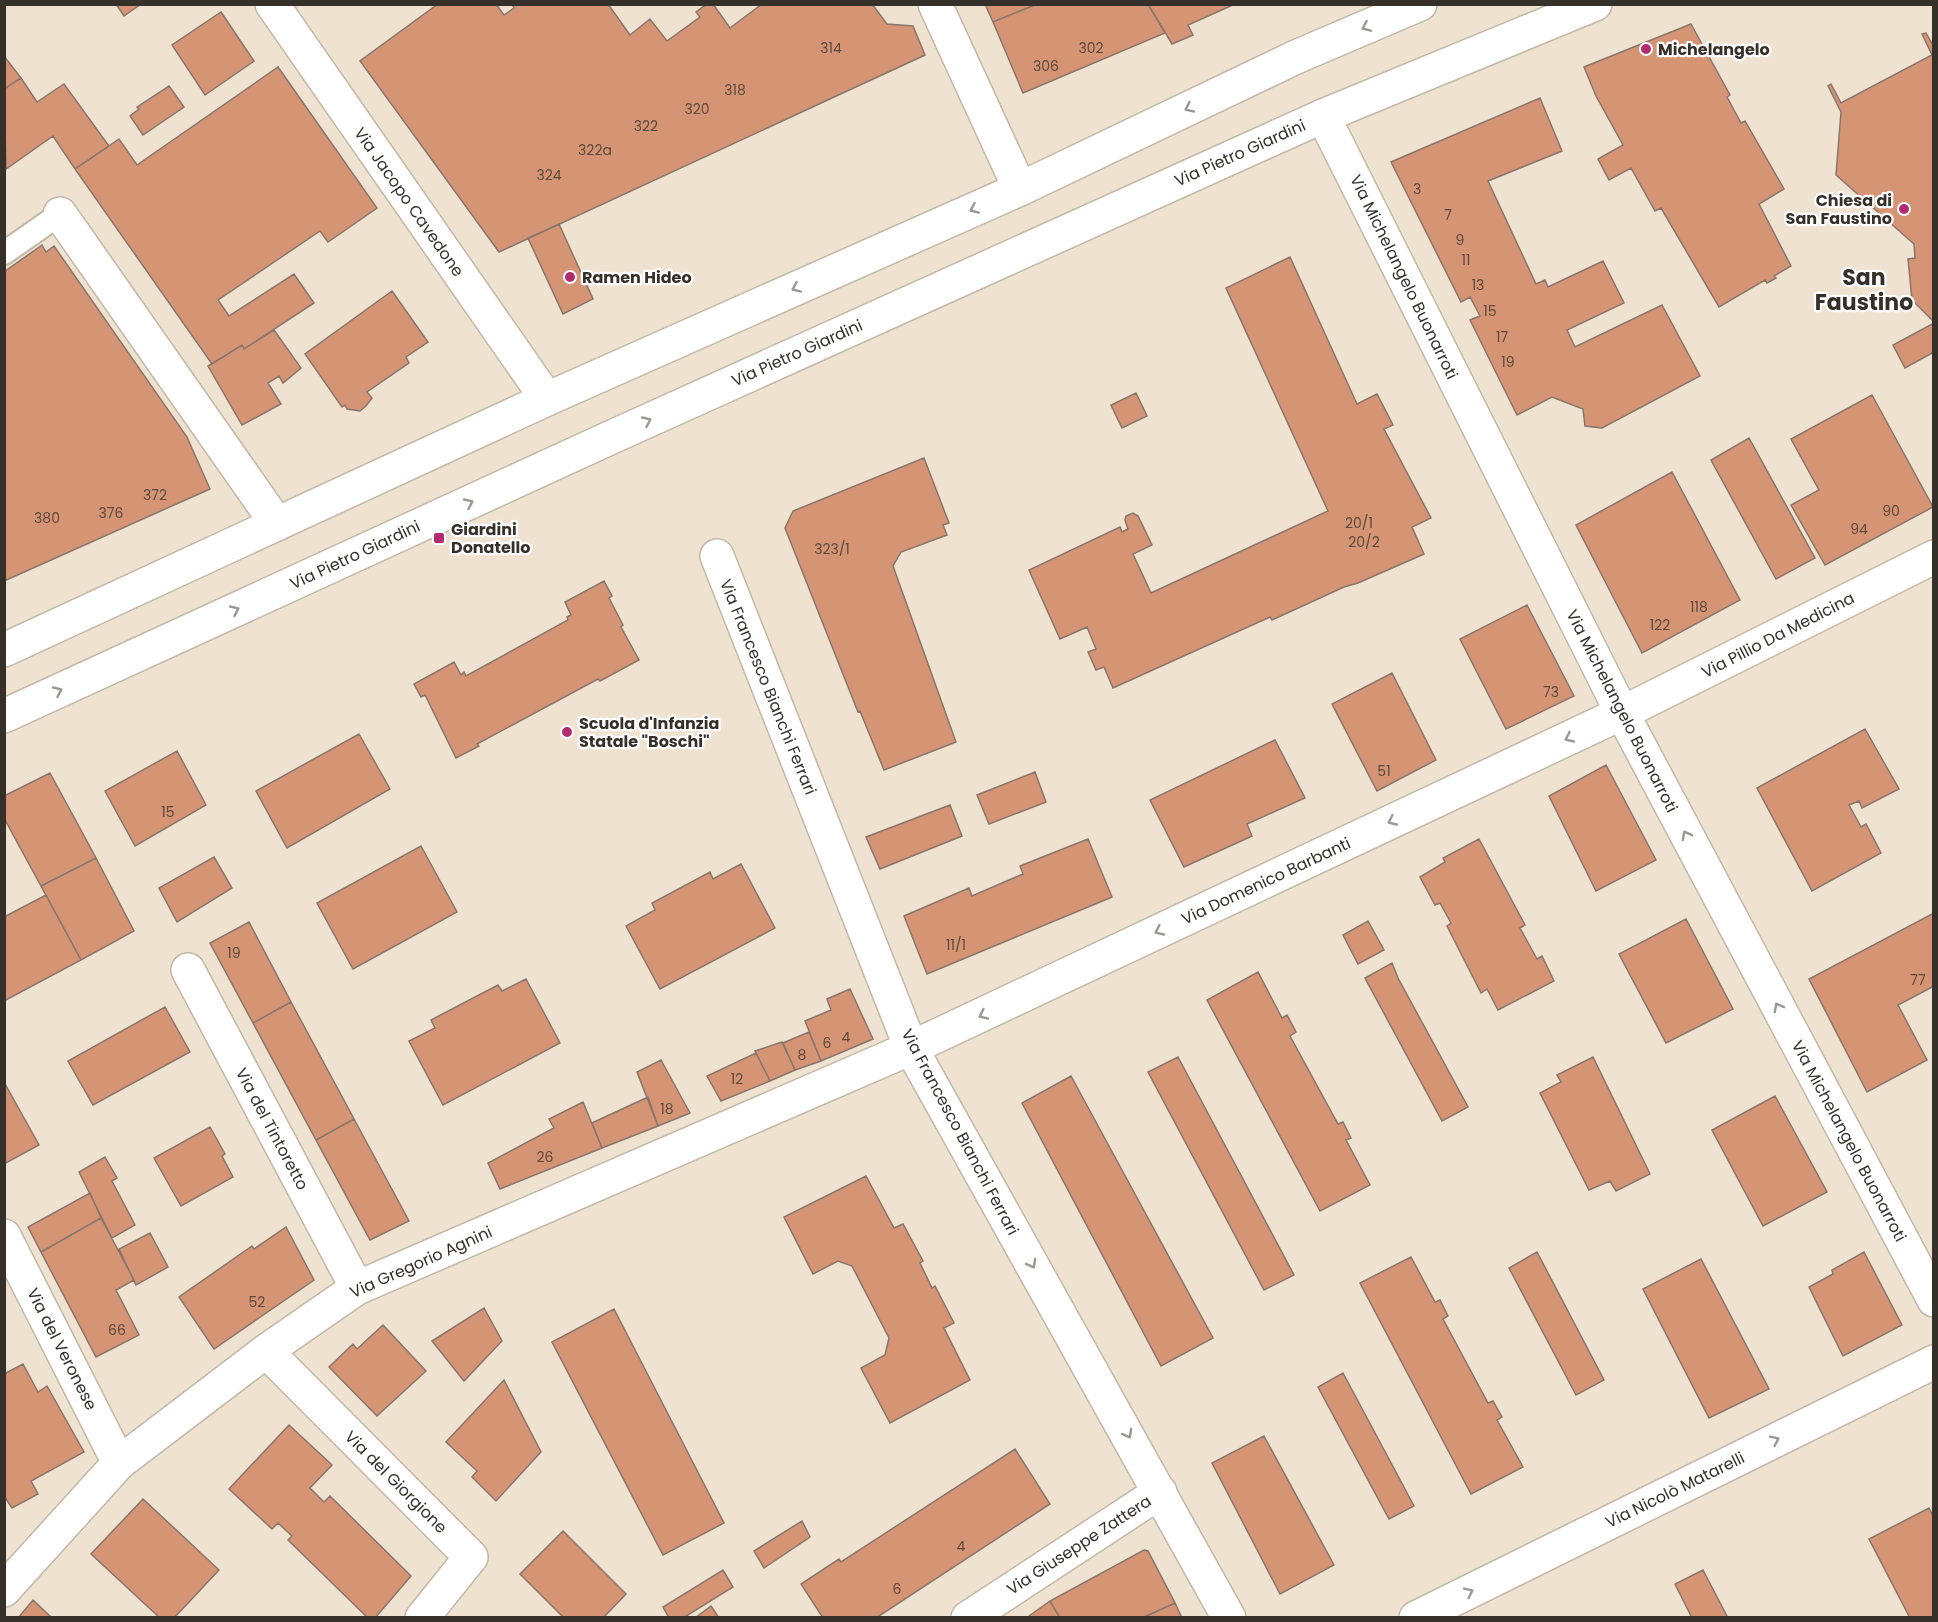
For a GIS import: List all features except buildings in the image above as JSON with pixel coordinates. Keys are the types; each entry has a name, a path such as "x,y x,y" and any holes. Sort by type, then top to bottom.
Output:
{"street":[{"name":"Via Jacopo Cavedone","path":"272,4 547,399"},
{"path":"935,4 1020,189"},
{"name":"Via Pietro Giardini","path":"4,716 614,436 1323,116 1595,4"},
{"path":"4,650 547,399 1020,189 1403,8"},
{"name":"Via Michelangelo Buonarroti","path":"1323,116 1622,713 1934,1300"},
{"path":"60,214 277,524"},
{"name":"Via Francesco Bianchi Ferrari","path":"717,556 911,1048 1229,1617"},
{"name":"Via Pillio Da Medicina","path":"1622,713 1934,557"},
{"name":"Via Domenico Barbanti","path":"911,1048 1622,713"},
{"name":"Via del Tintoretto","path":"188,970 357,1288"},
{"name":"Via Gregorio Agnini","path":"4,1590 119,1463 266,1351 357,1288 911,1048"},
{"name":"Via del Veronese","path":"4,1236 119,1463"},
{"name":"Via del Giorgione","path":"266,1351 471,1557 422,1617"},
{"name":"Via Nicolò Matarelli","path":"1416,1617 1934,1362"},
{"name":"Via Giuseppe Zattera","path":"968,1617 1160,1492"}],"lane":[{"path":"4,253 60,214"}],"place":[{"name":"Michelangelo","path":"1646,49"},
{"name":"Chiesa di San Faustino","path":"1904,209"},
{"name":"Ramen Hideo","path":"570,277"},
{"name":"Giardini Donatello","path":"439,538"},
{"name":"Scuola d'Infanzia Statale \"Boschi\"","path":"567,732"}],"district":[{"name":"San Faustino","path":"1864,290"}]}
